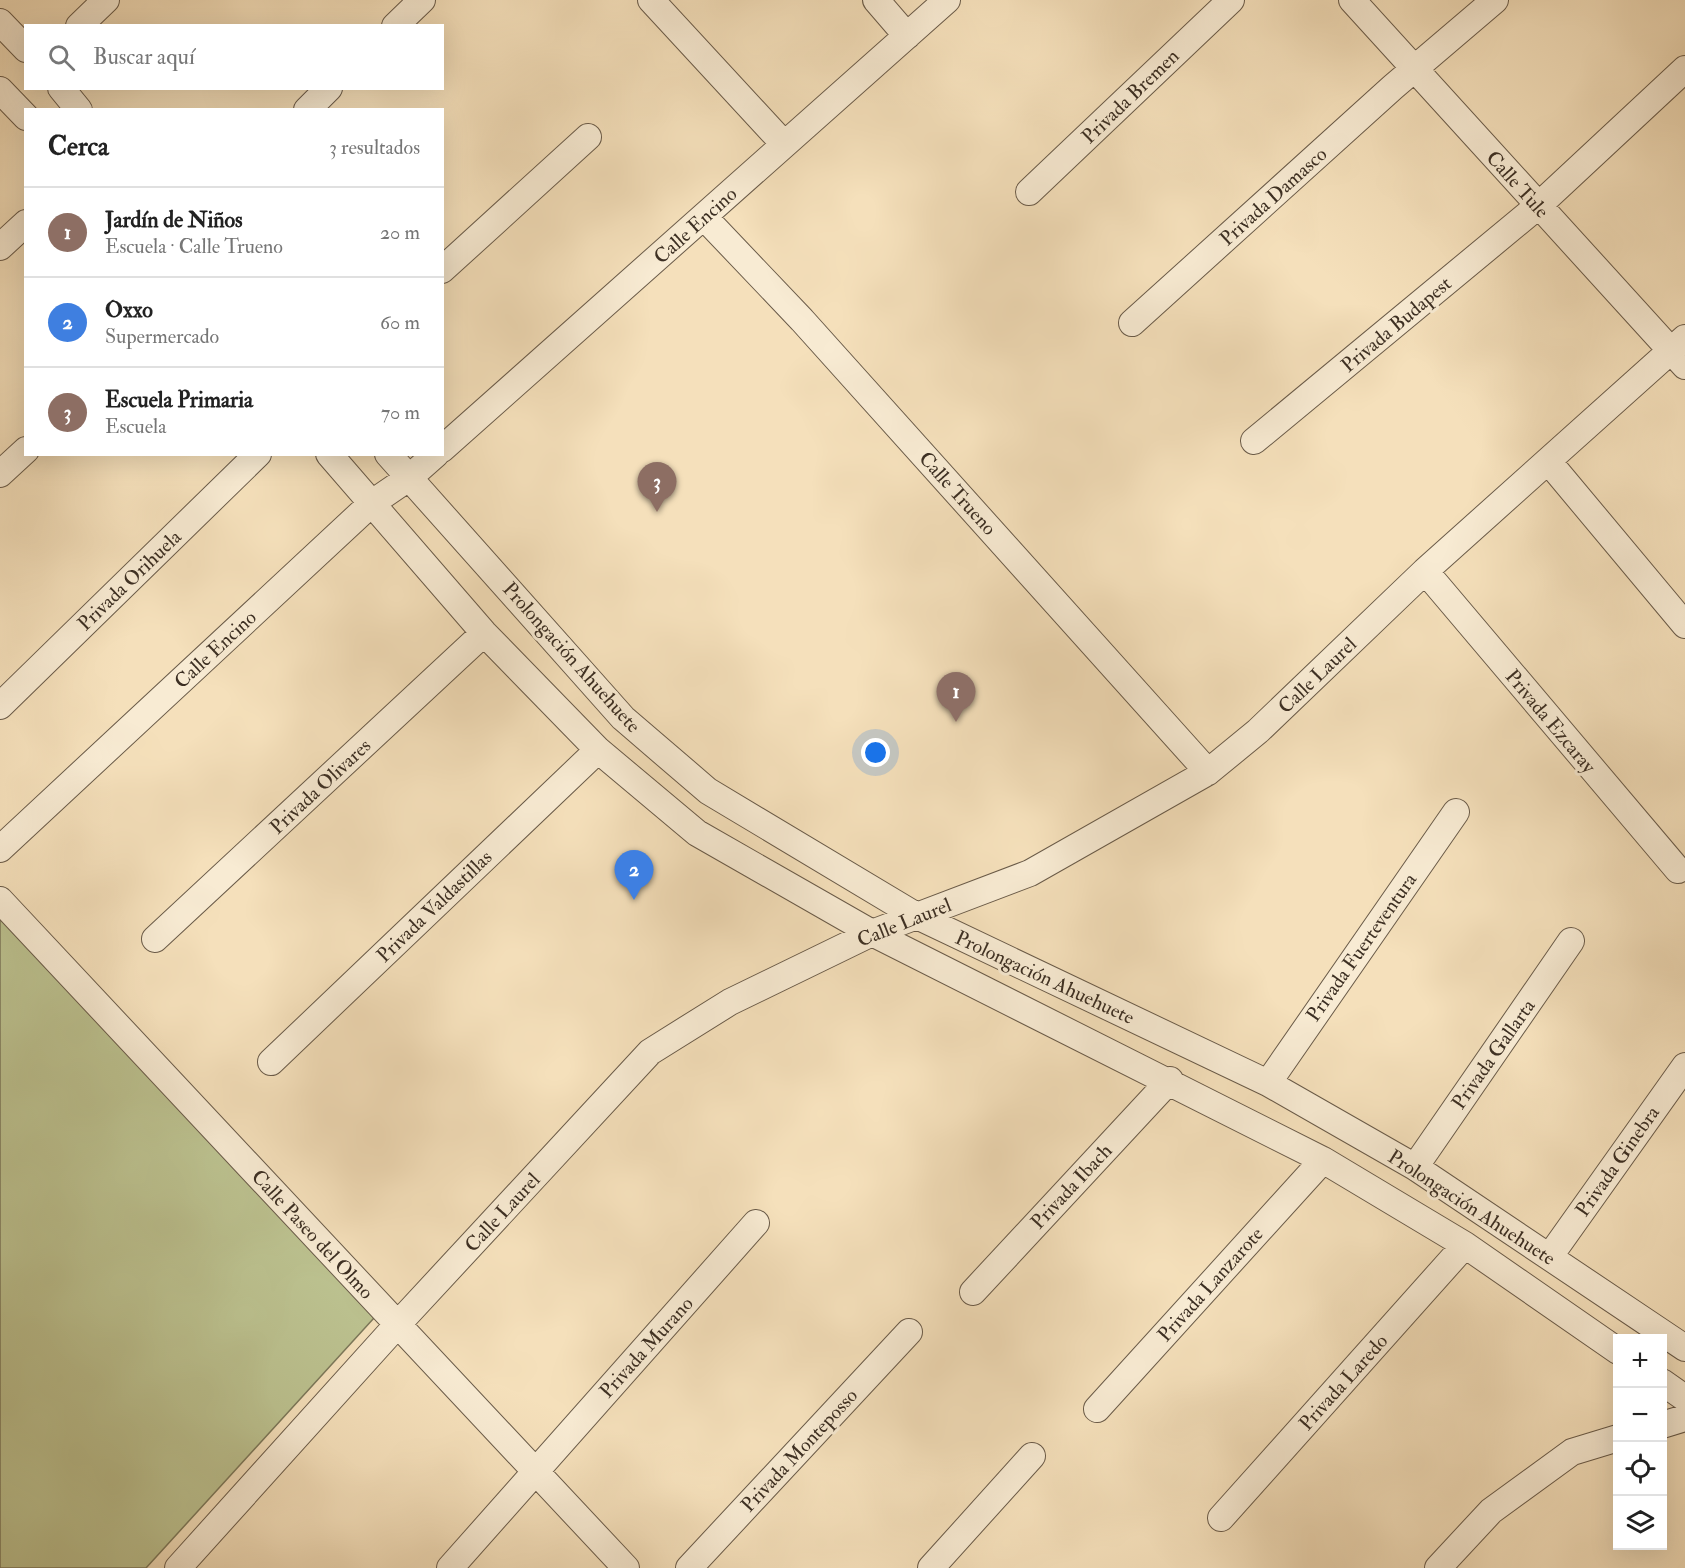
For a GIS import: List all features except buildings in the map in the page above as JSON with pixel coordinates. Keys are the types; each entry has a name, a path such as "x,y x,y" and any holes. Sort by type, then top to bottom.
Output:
{"street":[{"path":"81,24 106,0"},
{"path":"397,24 422,0"},
{"path":"651,0 784,144"},
{"path":"876,0 907,36"},
{"name":"Calle Encino","path":"444,447 947,0"},
{"name":"Privada Bremen","path":"1029,192 1231,0"},
{"name":"Calle Tule","path":"1352,0 1538,206 1680,352"},
{"name":"Privada Damasco","path":"1131,323 1414,69 1495,0"},
{"path":"0,22 24,48"},
{"name":"Privada Budapest","path":"1254,441 1538,206 1685,69"},
{"path":"0,90 24,115"},
{"path":"63,90 77,108"},
{"path":"309,108 327,90"},
{"path":"444,268 588,137"},
{"name":"Calle Trueno","path":"704,217 802,320 1208,772"},
{"path":"0,247 24,225"},
{"name":"Calle Laurel","path":"178,1568 398,1324 650,1052 730,1002 872,933 1030,873 1208,772 1258,731 1425,571 1548,461 1680,352"},
{"path":"0,474 24,452"},
{"name":"Privada Orihuela","path":"0,706 256,456"},
{"name":"Prolongación Ahuehuete","path":"331,456 484,633 598,750 697,833 872,933 1170,1080 1323,1160 1465,1245 1613,1348"},
{"name":"Prolongación Ahuehuete","path":"390,456 624,718 708,791 915,915 1268,1083 1415,1167 1685,1348"},
{"name":"Calle Encino","path":"0,849 372,503 410,477 434,456"},
{"path":"1548,461 1685,626"},
{"name":"Privada Ezcaray","path":"1425,571 1678,870"},
{"name":"Privada Olivares","path":"155,939 484,633"},
{"name":"Privada Valdastillas","path":"271,1062 598,750"},
{"name":"Privada Fuerteventura","path":"1268,1083 1456,812"},
{"name":"Calle Paseo del Olmo","path":"0,900 626,1568"},
{"name":"Privada Gallarta","path":"1415,1167 1571,941"},
{"name":"Privada Ginebra","path":"1550,1256 1685,1065"},
{"name":"Privada Ibach","path":"973,1292 1170,1080"},
{"name":"Privada Lanzarote","path":"1097,1409 1323,1160"},
{"name":"Privada Murano","path":"450,1568 756,1223"},
{"name":"Privada Laredo","path":"1221,1518 1465,1245"},
{"name":"Privada Monteposso","path":"689,1568 909,1332"},
{"path":"1667,1385 1685,1398"},
{"path":"1667,1423 1685,1418"},
{"path":"1438,1568 1491,1511 1572,1452 1613,1439"},
{"path":"931,1568 1032,1456"}],"green space":[{"path":"0,898 384,1307 146,1568 0,1568"}],"place":[{"name":"Escuela Primaria","path":"657,512"},
{"name":"Jardín de Niños","path":"956,722"},
{"name":"Oxxo","path":"634,900"}]}
